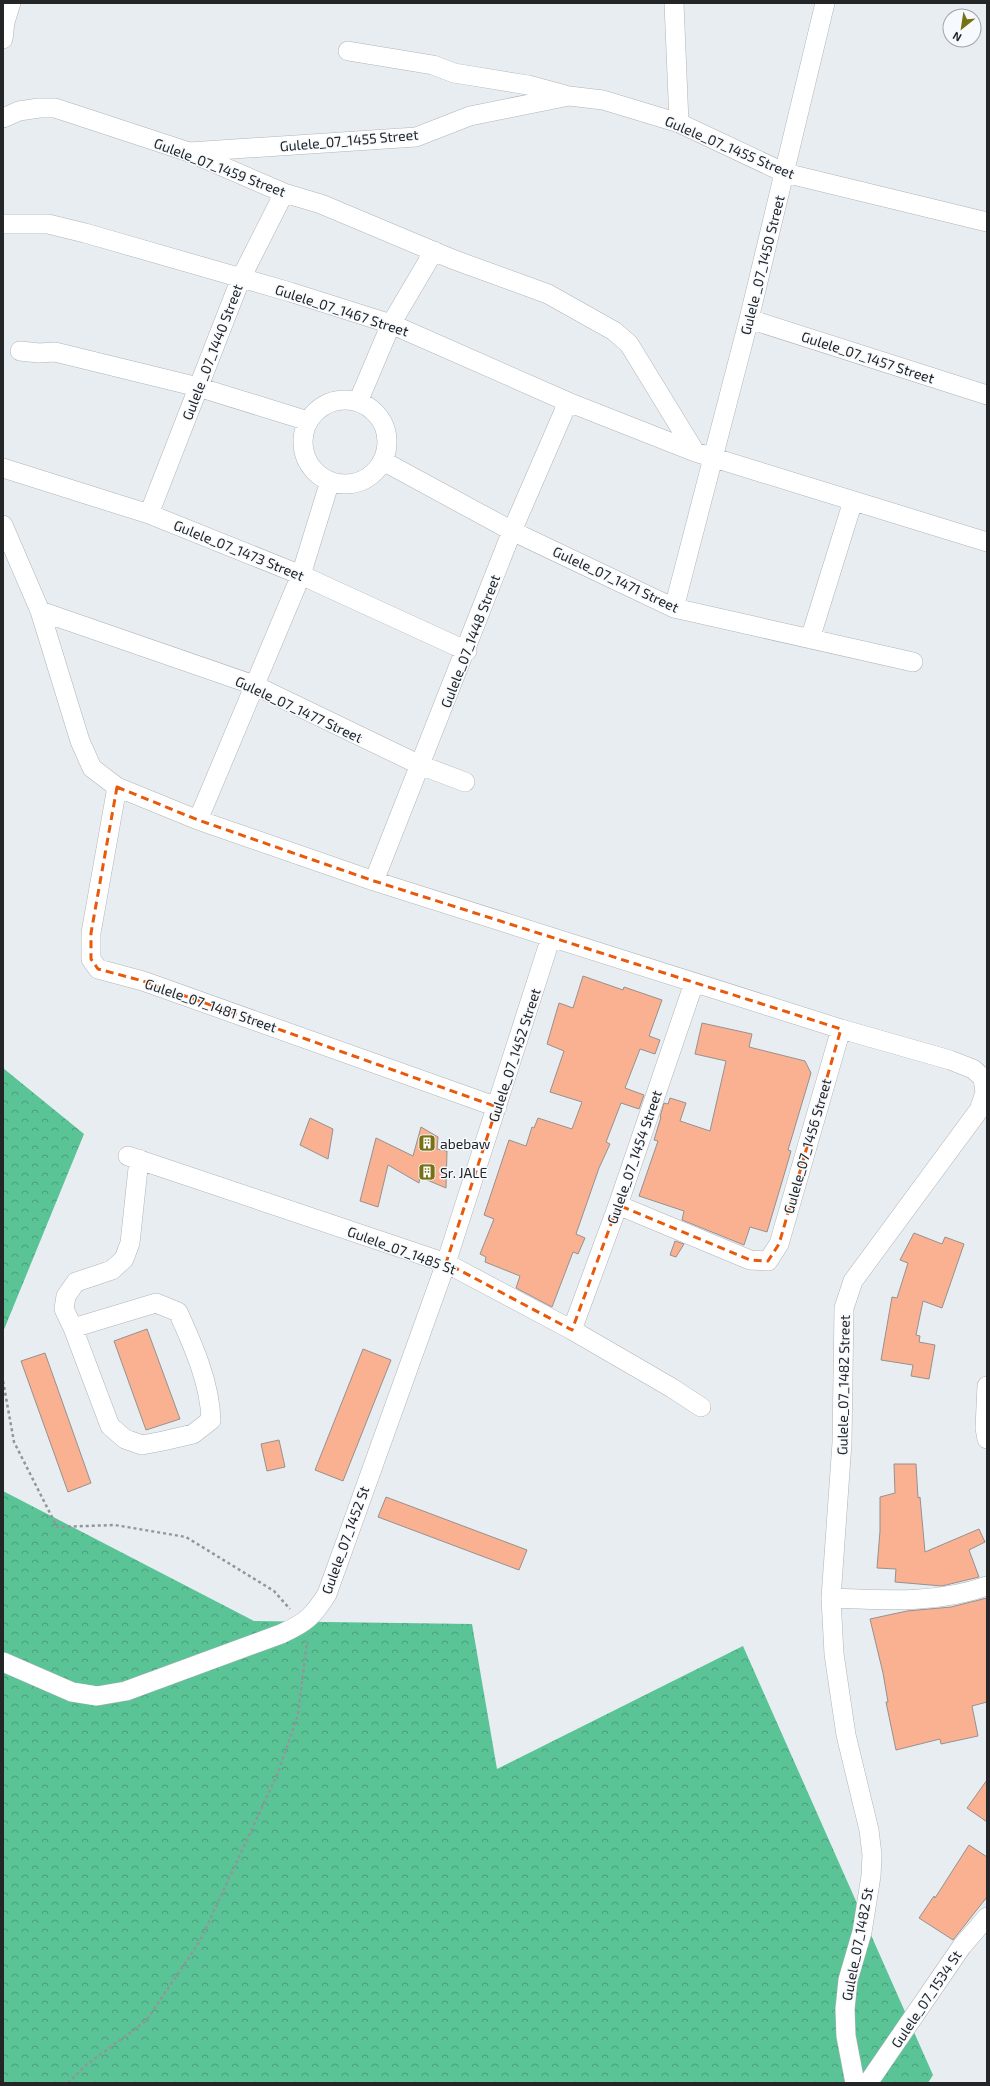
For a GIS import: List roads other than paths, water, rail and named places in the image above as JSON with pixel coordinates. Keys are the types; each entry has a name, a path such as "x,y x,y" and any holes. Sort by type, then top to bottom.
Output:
{"street":[{"path":"3,39 5,22 11,3"},
{"path":"674,3 679,123"},
{"name":"Gulele _07_1450 Street","path":"674,608 749,319 825,3"},
{"path":"348,51 433,65 454,73 528,85 568,96"},
{"name":"Gulele_07_1455 Street","path":"189,152 416,137 470,116 568,96 603,100 679,123 785,173 987,222"},
{"name":"Gulele_07_1459 Street","path":"3,118 19,111 39,108 55,108 189,152 284,193 321,204 434,251 548,294 614,331 629,344 695,452"},
{"name":"Gulele _07_1440 Street","path":"149,514 241,278 284,193"},
{"name":"Gulele_07_1467 Street","path":"3,224 48,224 241,278 391,324 568,402 695,452 987,542"},
{"path":"358,402 391,324 434,251"},
{"name":"Gulele_07_1457 Street","path":"749,319 987,395"},
{"path":"20,351 39,353 55,352 198,387 308,421"},
{"path":"344,400 358,402 371,409 381,419 386,433 387,447 383,461 375,472 364,480 352,484 330,481 315,471 307,460 303,447 304,434 308,421 317,410 330,403 344,400"},
{"name":"Gulele_07_1448 Street","path":"374,881 466,651 512,531 568,402"},
{"name":"Gulele_07_1471 Street","path":"383,461 512,531 674,608 913,662"},
{"name":"Gulele_07_1473 Street","path":"3,468 149,514 301,575 466,651"},
{"path":"198,820 301,575 330,481"},
{"path":"810,639 853,500"},
{"path":"3,525 40,611 80,741 92,768 117,788 198,820 374,881 694,984 841,1029 950,1060 973,1069 985,1076"},
{"name":"Gulele_07_1477 Street","path":"40,611 254,685 420,765 465,782"},
{"name":"Gulele_07_1481 Street","path":"117,788 91,934 91,959 98,969 143,981 497,1107"},
{"name":"Gulele_07_1452 Street","path":"446,1263 551,937"},
{"name":"Gulele_07_1454 Street","path":"572,1330 618,1205 694,984"},
{"name":"Gulele_07_1456 Street","path":"618,1205 750,1260 768,1261 779,1244 841,1029"},
{"name":"Gulele_07_1482 Street","path":"846,1735 834,1654 831,1598 842,1443 844,1308 853,1281 979,1110 985,1093 985,1076"},
{"name":"Gulele_07_1485 St","path":"74,1328 64,1309 66,1296 76,1282 112,1270 124,1259 130,1243 133,1157 446,1263 572,1330 672,1388 701,1407"},
{"name":"Gulele_07_1452 St","path":"3,1662 72,1692 97,1696 126,1691 302,1624 318,1608 327,1594 446,1263"},
{"path":"156,1303 178,1312 188,1333 210,1399 211,1420 193,1434 163,1441 142,1445 125,1439 110,1426 74,1328 156,1303"},
{"path":"986,1431 987,1386"},
{"path":"831,1598 917,1600 970,1592 987,1586"},
{"name":"Gulele_07_1482 St","path":"846,1735 869,1830 872,1855 871,1876 862,1932 848,1980 845,2009 846,2036 854,2083"},
{"name":"Gulele_07_1534 St","path":"868,2083 962,1946 987,1917"}],"place":[{"name":"abebaw","path":"427,1143"},
{"name":"Sr. JALE","path":"427,1172"}]}
